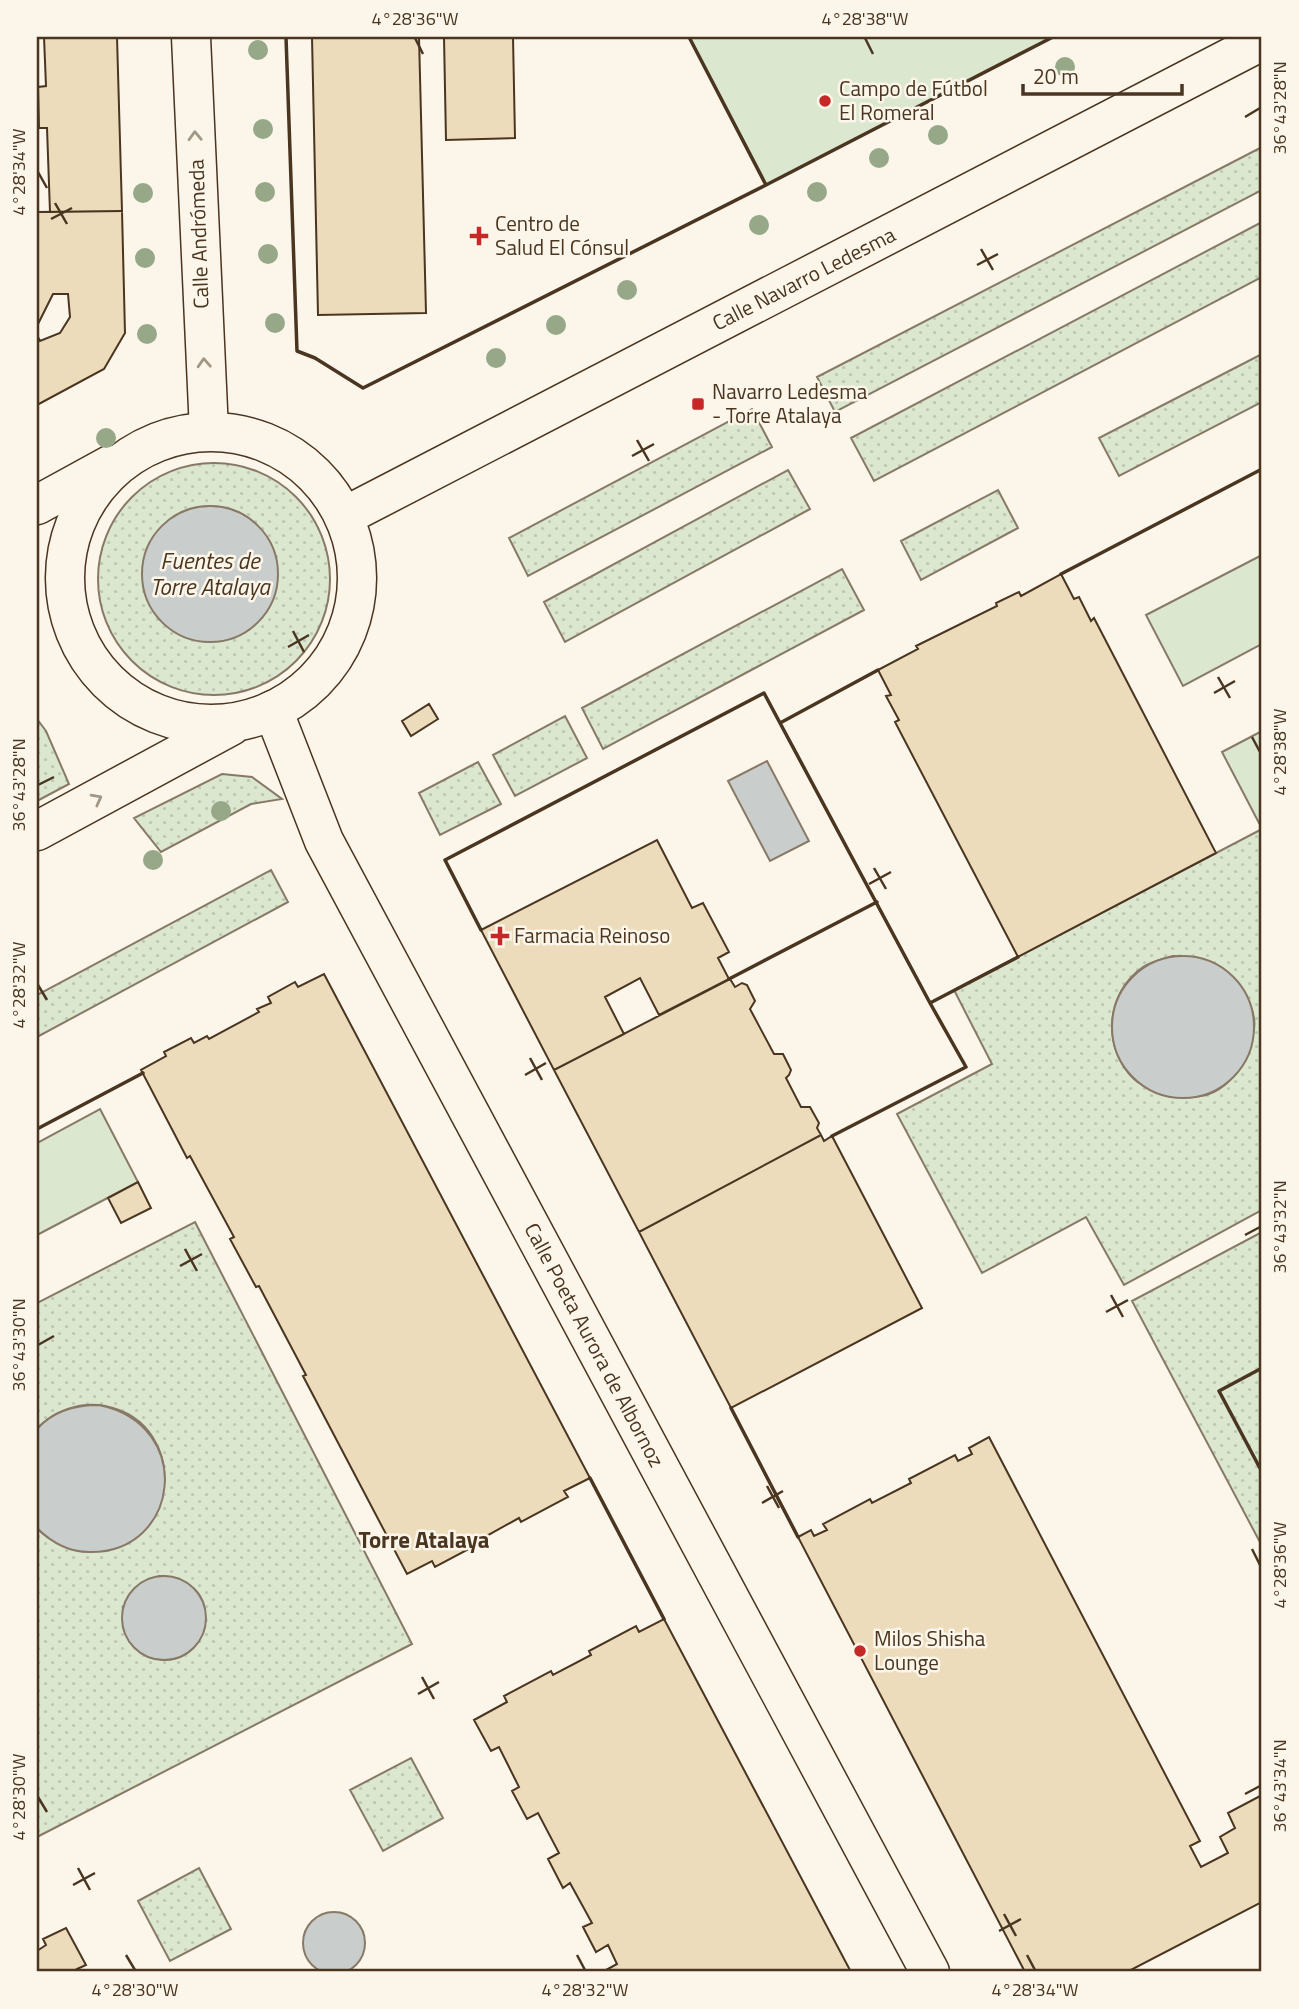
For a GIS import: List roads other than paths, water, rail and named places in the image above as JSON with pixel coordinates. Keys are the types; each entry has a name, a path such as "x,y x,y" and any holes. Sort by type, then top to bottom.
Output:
{"main road":[{"name":"Calle Andrómeda","path":"191,37 209,431"},
{"name":"Calle Navarro Ledesma","path":"345,516 1262,41"},
{"path":"37,505 155,442 209,431 262,440 307,465 339,505 354,538 356,607 326,671 273,710 236,724 37,831"},
{"path":"155,442 112,469 74,524 64,591 74,636 94,670 133,704 181,723 202,726 236,724"},
{"name":"Calle Poeta Aurora de Albornoz","path":"273,710 324,841 930,1972"}],"water":[{"name":"Fuentes de Torre Atalaya","path":"210,506 236,511 258,526 273,548 278,574 273,600 258,622 236,637 210,642 184,637 162,622 147,600 142,574 147,548 162,526 184,511"},
{"path":"767,761 809,841 770,861 728,781"},
{"path":"1183,956 1210,961 1233,977 1249,1000 1254,1027 1249,1054 1233,1077 1210,1093 1183,1098 1156,1093 1133,1077 1117,1054 1112,1027 1117,1000 1133,977 1156,961"},
{"path":"99,1405 130,1417 151,1437 162,1461 164,1487 158,1512 143,1533 120,1547 82,1552 61,1545 37,1528 37,1429 65,1410"},
{"path":"164,1576 180,1579 194,1588 203,1602 206,1618 203,1634 194,1648 180,1657 164,1660 148,1657 134,1648 125,1634 122,1618 125,1602 134,1588 148,1579"},
{"path":"334,1912 346,1914 356,1921 363,1931 363,1955 356,1965 346,1972 334,1974 322,1972 312,1965 305,1955 303,1943 305,1931 312,1921 322,1914"}],"place":[{"name":"Campo de Fútbol El Romeral","path":"825,101"},
{"name":"Centro de Salud El Cónsul","path":"479,236"},
{"name":"Navarro Ledesma - Torre Atalaya","path":"698,404"},
{"name":"Farmacia Reinoso","path":"500,936"},
{"name":"Milos Shisha Lounge","path":"860,1651"}],"district":[{"name":"Torre Atalaya","path":"424,1540"}]}
